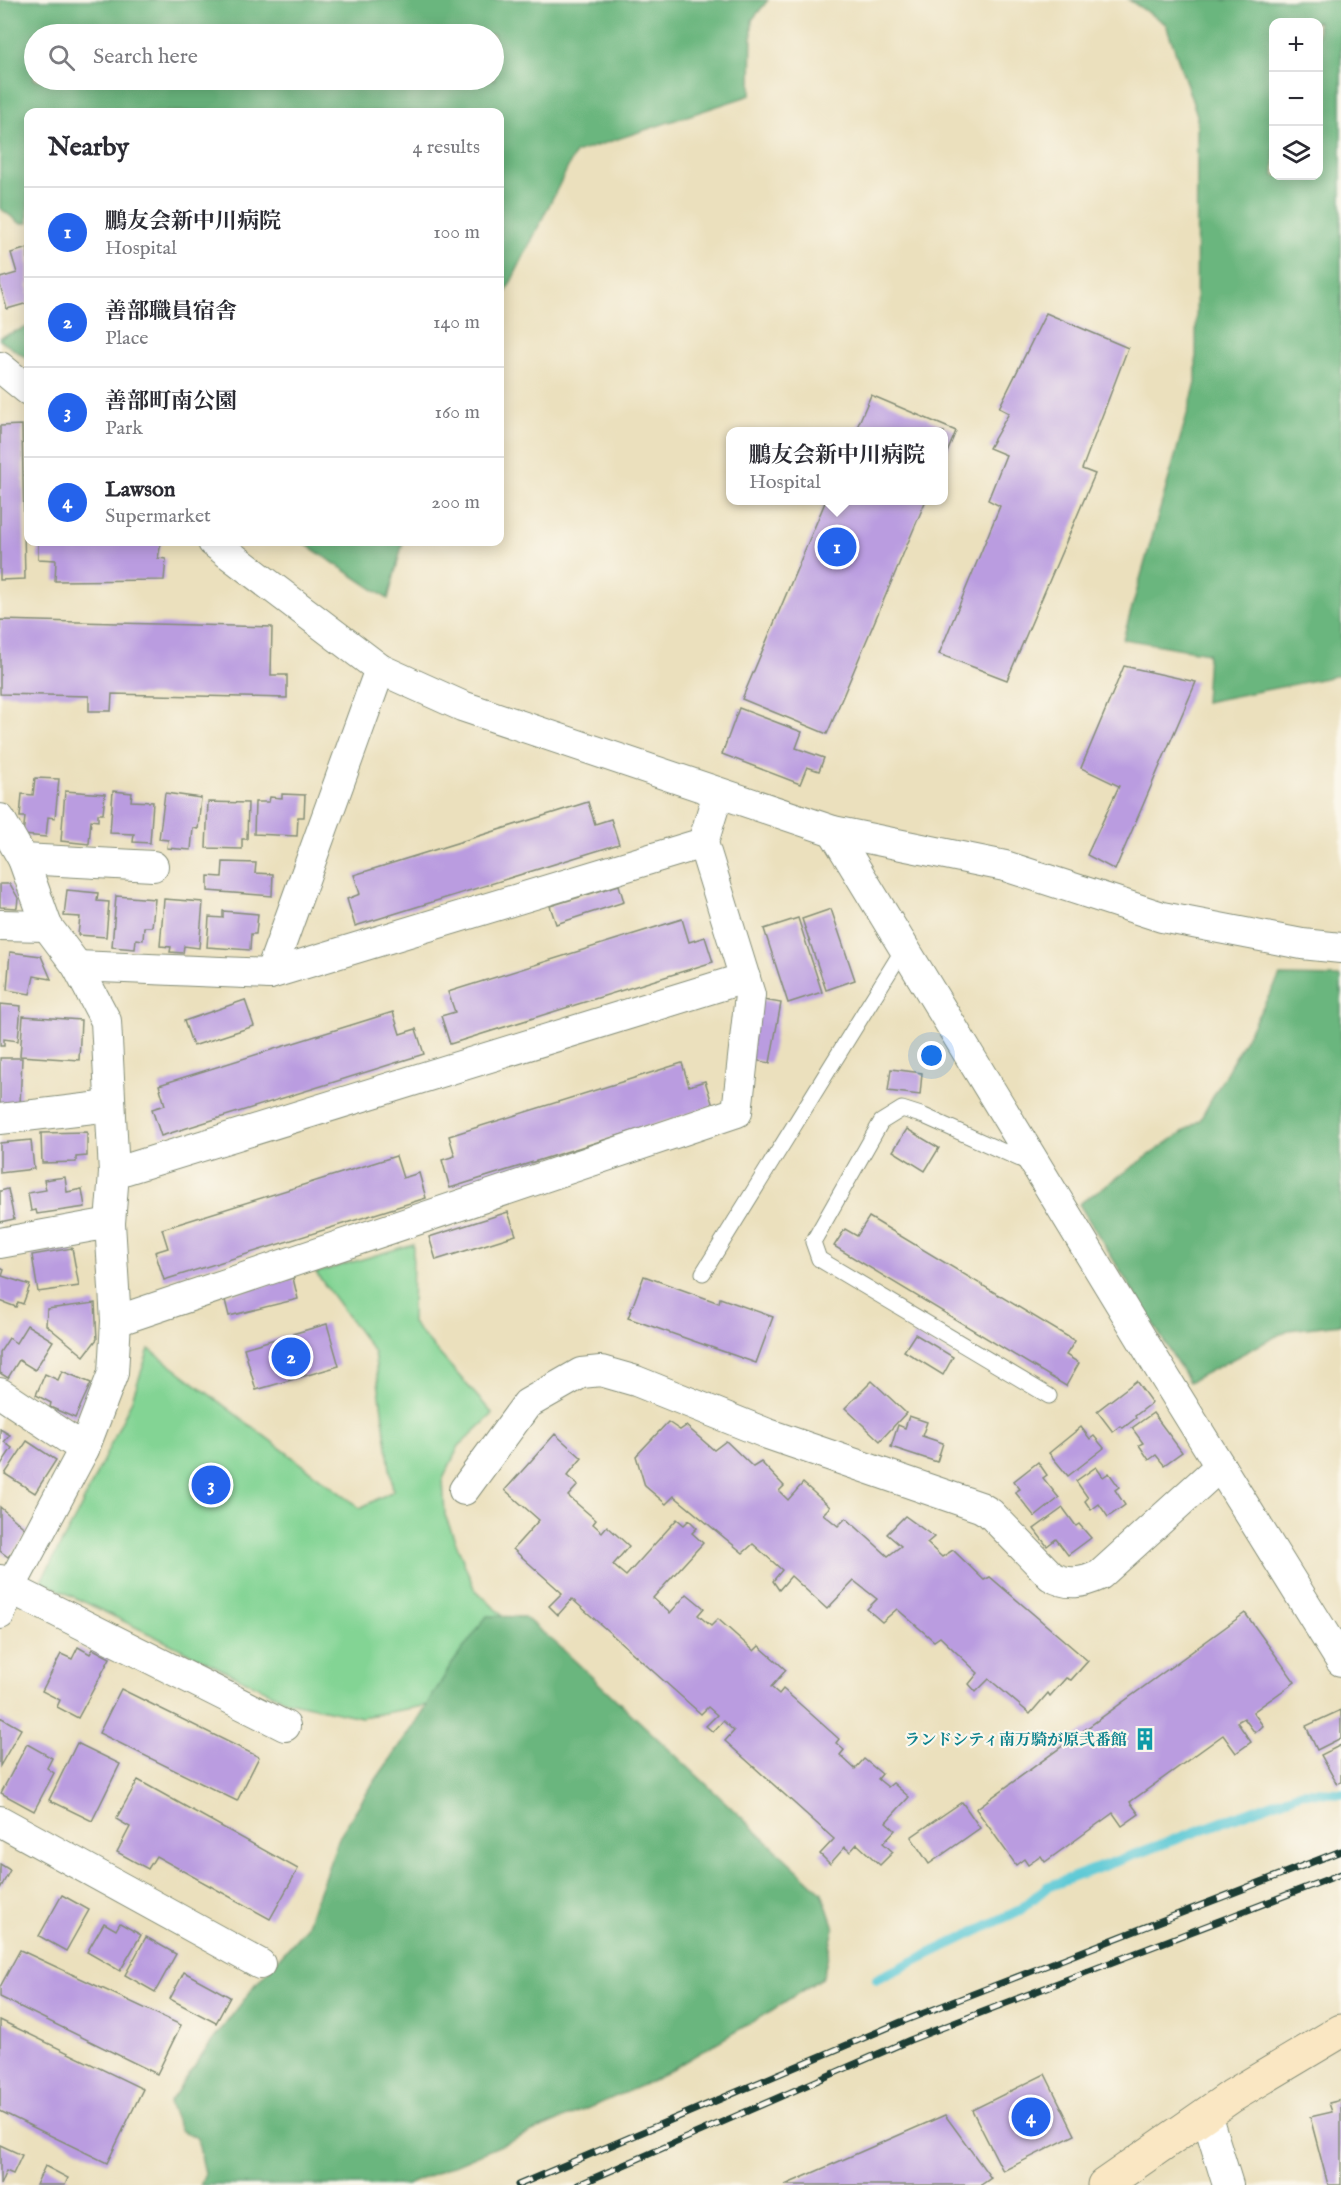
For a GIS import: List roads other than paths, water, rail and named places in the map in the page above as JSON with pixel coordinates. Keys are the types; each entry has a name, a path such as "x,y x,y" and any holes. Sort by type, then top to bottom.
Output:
{"street":[{"path":"0,367 24,387"},
{"path":"218,546 380,669 462,706 833,831 1005,866 1161,917 1302,944 1341,948"},
{"path":"270,975 380,669"},
{"path":"116,1320 737,1112 750,995 704,843 718,793"},
{"path":"0,819 23,859 47,926 77,966 105,1021 114,1173 110,1223 116,1320 113,1373 84,1449 3,1594 285,1726"},
{"path":"833,831 1341,1661"},
{"path":"77,966 270,975 704,843"},
{"path":"23,859 153,866"},
{"path":"0,926 47,926"},
{"path":"114,1173 745,978"},
{"path":"0,1119 110,1106"},
{"path":"0,1243 110,1223"},
{"path":"464,1490 527,1404 580,1373 601,1371 636,1381 768,1434 980,1507 990,1513 1051,1576 1061,1582 1084,1583 1100,1575 1220,1466"},
{"path":"0,1393 84,1449"},
{"path":"0,1821 260,1964"},
{"path":"1104,2185 1232,2096 1341,2031"},
{"path":"1206,2114 1228,2185"}],"lane":[{"path":"703,1273 904,948"},
{"path":"1037,1166 924,1116 902,1109 881,1122 813,1242 819,1260 1049,1396"}],"waterway":[{"path":"877,1979 1020,1910 1047,1887 1303,1792 1341,1793"}],"railway":[{"path":"518,2185 901,2022 1341,1851"},
{"path":"578,2185 910,2040 1341,1874"}],"place":[{"name":"鵬友会新中川病院","path":"837,547"},
{"name":"善部職員宿舎","path":"291,1357"},
{"name":"善部町南公園","path":"211,1485"},
{"name":"ランドシティ南万騎が原弐番館","path":"1145,1739"},
{"name":"Lawson","path":"1031,2117"}]}
